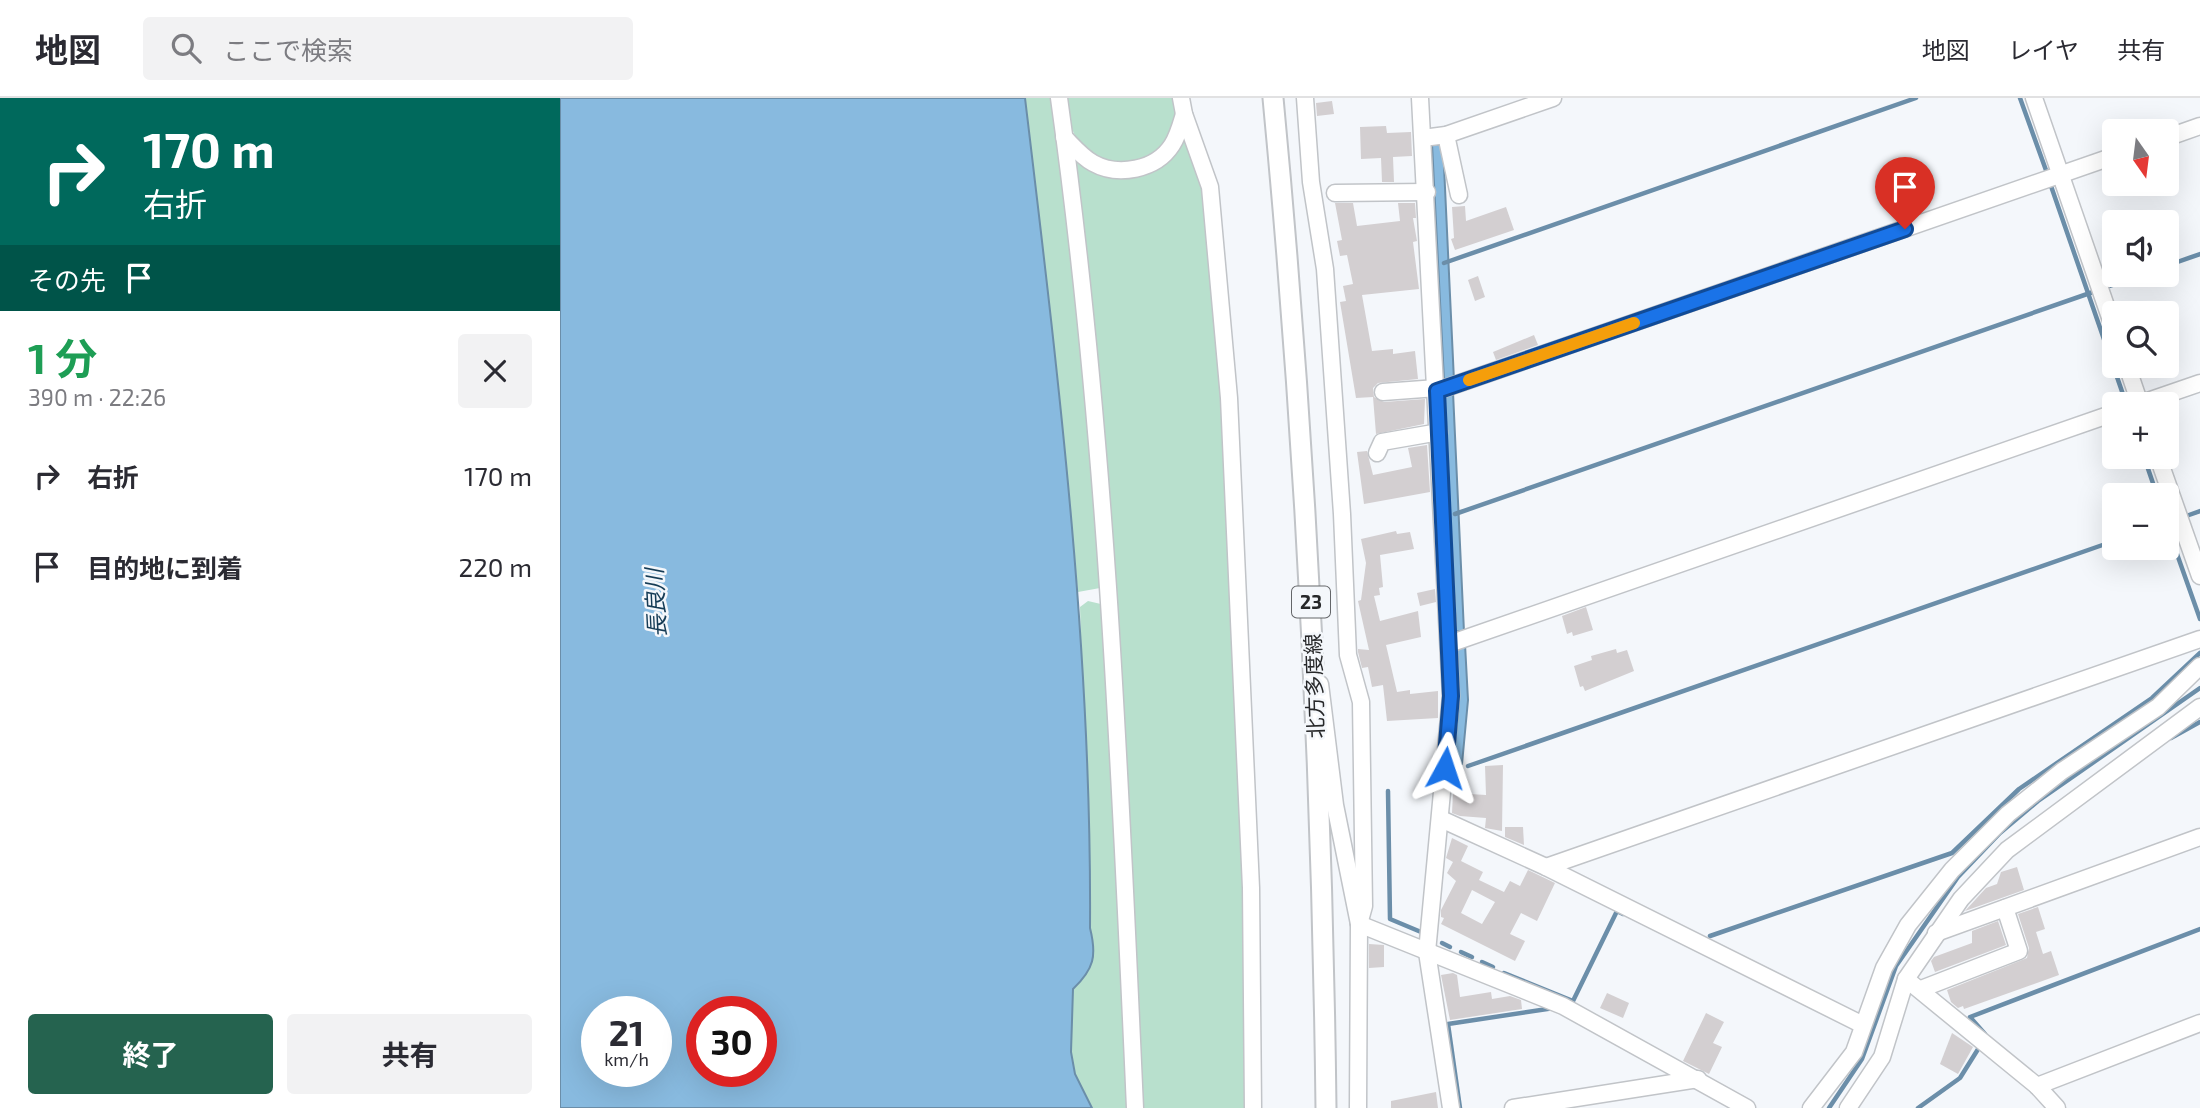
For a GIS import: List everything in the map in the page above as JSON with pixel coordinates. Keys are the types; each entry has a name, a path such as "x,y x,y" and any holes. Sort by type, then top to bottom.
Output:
{"main road":[{"name":"北方多度線","path":"1273,98 1290,285 1314,657 1326,1108"}],"street":[{"path":"1059,98 1109,581 1135,1108"},
{"path":"1305,98 1311,182 1325,269 1342,514 1348,655 1361,702 1364,906 1359,924"},
{"path":"1420,98 1427,192 1451,696 1427,952 1451,1108"},
{"path":"1423,138 1446,135 1553,98"},
{"path":"2034,98 2104,301"},
{"path":"1064,137 1093,163 1110,169 1135,170 1152,162 1171,146 1183,106"},
{"path":"1183,106 1210,187 1229,398 1251,888 1253,1108"},
{"path":"2179,133 2200,126"},
{"path":"1446,135 1459,195"},
{"path":"1383,392 1437,389 2102,160"},
{"path":"1335,193 1427,192"},
{"path":"2174,392 2200,383"},
{"path":"1449,644 2102,417"},
{"path":"1377,453 1382,442 1439,432"},
{"path":"2162,469 2200,576"},
{"path":"1546,867 2200,639"},
{"path":"1314,657 1325,706 1335,805 1359,924 1358,1108"},
{"path":"1811,1108 1854,1052 1890,957 1908,925 1952,870 2008,814 2062,771 2158,707 2200,666"},
{"path":"1848,1108 1882,1057 1906,979 1961,900 2007,850 2200,707"},
{"path":"1441,819 1546,867 1864,1025"},
{"path":"1936,934 2200,836"},
{"path":"1921,989 2019,951 2004,908"},
{"path":"1359,924 1563,1006 1747,1108"},
{"path":"1906,979 2037,1086 2057,1108"},
{"path":"2037,1086 2200,1023"},
{"path":"1513,1108 1698,1079"}],"green space":[{"path":"1025,98 1053,98 1059,133 1104,584 1100,588 1078,592 1057,370"},
{"path":"1066,98 1177,98 1177,119 1165,147 1132,165 1101,161 1078,143 1070,124"},
{"path":"1184,130 1205,188 1222,399 1246,887 1247,1108 1139,1108 1072,163 1078,156 1124,175"},
{"path":"1088,601 1105,605 1128,1108 1092,1108 1075,1074 1071,1052 1073,989 1088,969 1092,954 1080,607"}],"water":[{"name":"長良川","path":"560,98 1025,98 1061,409 1079,616 1093,954 1086,975 1073,989 1071,1052 1075,1074 1092,1108 560,1108"},
{"path":"1432,144 1443,145 1454,381 1444,380"},
{"path":"1453,392 1464,632 1456,631 1444,395"},
{"path":"1465,644 1468,700 1462,764 1453,763 1459,704 1457,646"}],"building":[{"path":"1332,101 1334,114 1317,116 1316,103"},
{"path":"1386,126 1387,133 1411,132 1412,156 1393,157 1394,182 1382,182 1381,158 1361,159 1360,127"},
{"path":"1335,203 1353,203 1357,226 1400,221 1398,203 1415,203 1416,218 1413,218 1417,241 1413,242 1419,289 1362,295 1372,351 1393,349 1393,354 1415,351 1418,379 1378,383 1373,388 1374,397 1384,402 1425,399 1424,424 1376,434 1373,397 1356,398 1340,302 1346,301 1343,286 1353,284 1347,255 1340,256 1337,241 1342,240"},
{"path":"1465,206 1466,221 1506,207 1514,230 1455,250 1451,239 1454,238 1452,207"},
{"path":"1478,276 1485,297 1475,301 1468,280"},
{"path":"1534,335 1538,345 1496,360 1493,352"},
{"path":"1427,445 1430,492 1364,504 1357,452 1367,451 1373,475 1412,467 1408,448"},
{"path":"1396,531 1397,534 1410,532 1414,549 1380,555 1383,587 1379,588 1380,595 1374,596 1380,621 1418,611 1421,637 1386,645 1397,692 1410,690 1410,694 1438,691 1438,718 1387,721 1383,685 1372,687 1368,667 1362,668 1358,652 1358,649 1369,650 1358,601 1361,600 1366,563 1361,539"},
{"path":"1435,589 1436,602 1420,606 1417,593"},
{"path":"1586,607 1593,630 1573,636 1572,632 1567,634 1562,616"},
{"path":"1616,649 1617,653 1627,650 1634,671 1585,691 1583,686 1580,687 1574,666 1592,660 1591,656"},
{"path":"1503,765 1502,831 1485,828 1486,818 1452,813 1453,793 1486,795 1485,766"},
{"path":"1505,827 1523,827 1524,845 1505,837"},
{"path":"1452,838 1468,846 1461,861 1483,872 1479,880 1504,892 1510,881 1520,886 1528,870 1555,883 1537,921 1521,913 1510,934 1525,941 1515,961 1441,924 1444,918 1441,917 1441,910 1456,881 1447,873 1453,862 1446,858","holes":["1472,890 1495,902 1482,924 1461,913"]},
{"path":"2017,867 2024,890 1965,911 1986,888 1997,884 2001,872"},
{"path":"2038,907 2045,929 2036,932 2043,954 2051,951 2059,975 1964,1009 1963,1006 1958,1008 1951,1002 1947,990 2027,958 2029,948 2018,914"},
{"path":"1998,921 2006,945 1935,972 1931,961 1934,957 1972,943 1972,931"},
{"path":"1369,944 1384,945 1384,967 1369,968"},
{"path":"1441,975 1457,975 1460,997 1491,992 1492,999 1510,996 1521,1000 1522,1009 1450,1020"},
{"path":"1607,993 1629,1003 1623,1018 1600,1008"},
{"path":"1706,1013 1724,1022 1713,1043 1722,1047 1709,1074 1683,1061"},
{"path":"1952,1033 1973,1047 1958,1074 1940,1064"},
{"path":"1436,1092 1438,1108 1391,1108 1391,1101"}],"waterway":[{"path":"1444,263 1916,98"},
{"path":"2020,98 2047,173"},
{"path":"2051,186 2122,392"},
{"path":"2179,261 2200,254"},
{"path":"1455,514 2093,292"},
{"path":"2148,469 2153,483"},
{"path":"2189,515 2200,511"},
{"path":"1468,766 2102,545"},
{"path":"2179,560 2200,619"},
{"path":"1710,936 1952,853 2019,789 2152,698 2200,653"},
{"path":"1829,1108 1862,1059 1896,966 1958,877 2000,833 2038,801 2200,688"},
{"path":"2171,738 2200,722"},
{"path":"1388,791 1390,919 1421,932"},
{"path":"1504,973 1573,1001 1617,911 1623,914"},
{"path":"1985,1034 1970,1017 2200,929"},
{"path":"1442,943 1450,947"},
{"path":"1461,952 1472,957"},
{"path":"1482,962 1493,967"},
{"path":"1460,1108 1448,1024 1554,1008"},
{"path":"1918,1108 1960,1078 1980,1046"}],"slow traffic":[{"path":"1469,380 1634,323"}],"route":[{"path":"1445,768 1451,696 1437,391 1905,229"}]}
